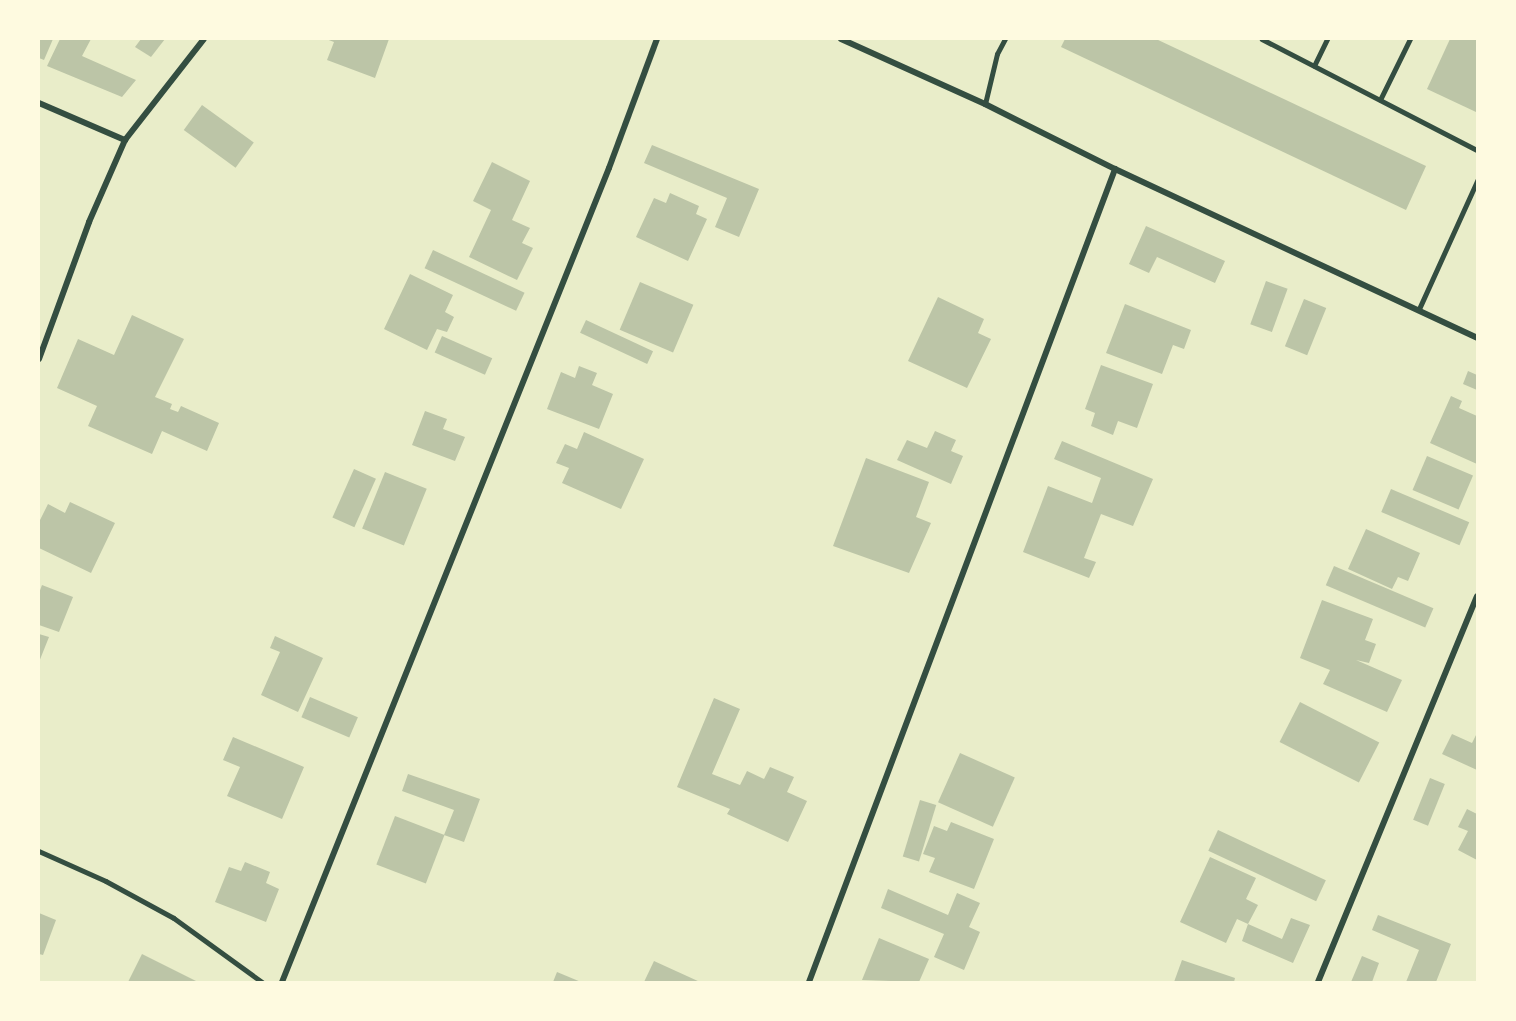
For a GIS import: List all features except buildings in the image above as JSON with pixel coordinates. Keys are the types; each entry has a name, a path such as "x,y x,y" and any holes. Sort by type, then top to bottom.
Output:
{"street":[{"path":"39,359 89,222 125,141 204,39"},
{"path":"282,982 605,180 657,39"},
{"path":"840,39 985,104 1115,169 1477,338"},
{"path":"39,103 125,141"},
{"path":"809,982 1115,169"},
{"path":"1318,982 1477,597"}],"lane":[{"path":"985,104 997,54 1005,39"},
{"path":"1262,39 1477,150"},
{"path":"1314,66 1327,39"},
{"path":"1380,100 1410,39"},
{"path":"1419,309 1477,181"},
{"path":"39,851 106,881 174,918 262,982"}]}
